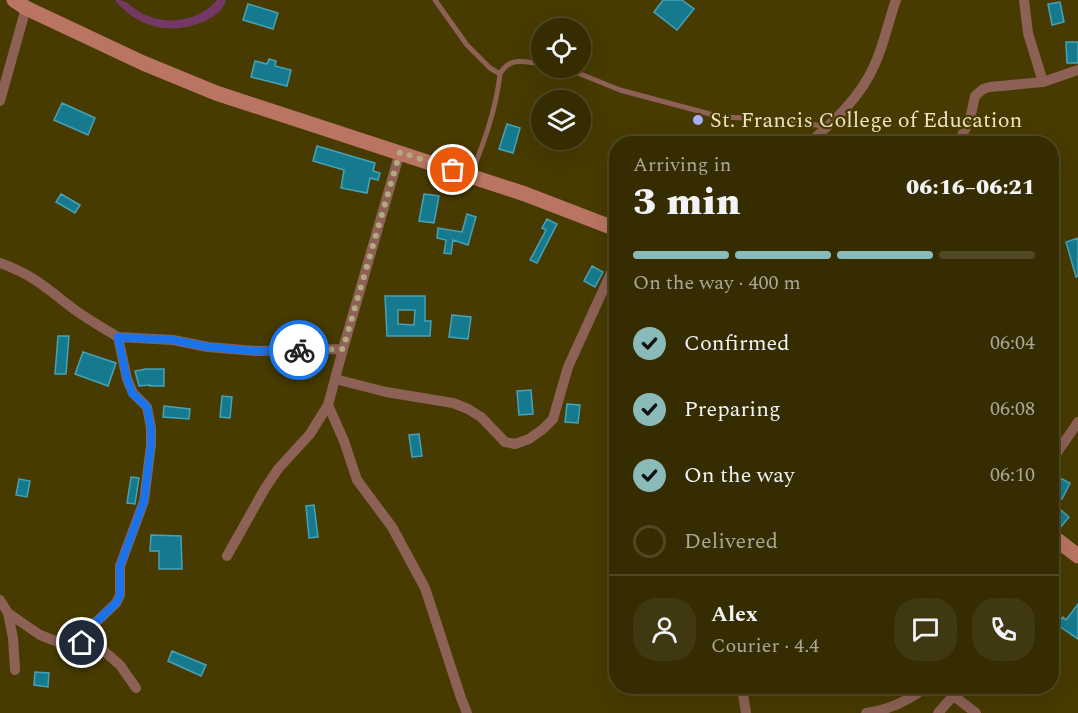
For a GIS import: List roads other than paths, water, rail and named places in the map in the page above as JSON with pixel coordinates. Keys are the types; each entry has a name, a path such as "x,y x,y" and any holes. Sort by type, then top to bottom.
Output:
{"main road":[{"path":"20,4 143,63 216,93 525,194 609,226"},
{"path":"1059,541 1078,556"}],"street":[{"path":"817,136 849,105 874,67 896,0"},
{"path":"1024,0 1028,33 1043,82"},
{"path":"0,101 20,4"},
{"path":"962,136 978,93 990,87 1043,82 1078,70"},
{"path":"227,556 278,469 310,434 328,405 400,152"},
{"path":"0,263 27,274 45,285 88,319 118,337 173,340 208,347 256,351 343,349"},
{"path":"335,379 362,388 453,403 481,417 506,442 515,444 529,439 553,419 571,359 609,277"},
{"path":"94,646 93,631 96,622 116,603 120,595 120,566 144,501 151,445 147,407 132,393 118,337"},
{"path":"328,405 344,441 357,480 392,527 425,588 467,713"},
{"path":"1059,450 1078,422"},
{"path":"0,600 8,613 13,638 15,670"},
{"path":"8,613 40,635 58,642 94,646 105,652 120,665 136,688"},
{"path":"743,694 746,713"},
{"path":"866,713 893,706 917,694"},
{"path":"951,694 976,713"},
{"path":"938,713 953,696"}],"lane":[{"path":"435,0 467,45 500,74"},
{"path":"470,176 490,124 500,74 504,66 510,62 531,63"},
{"path":"590,78 620,90 721,117 791,120 827,127"}],"place":[{"name":"St. Francis College of Education","path":"698,120"}]}
